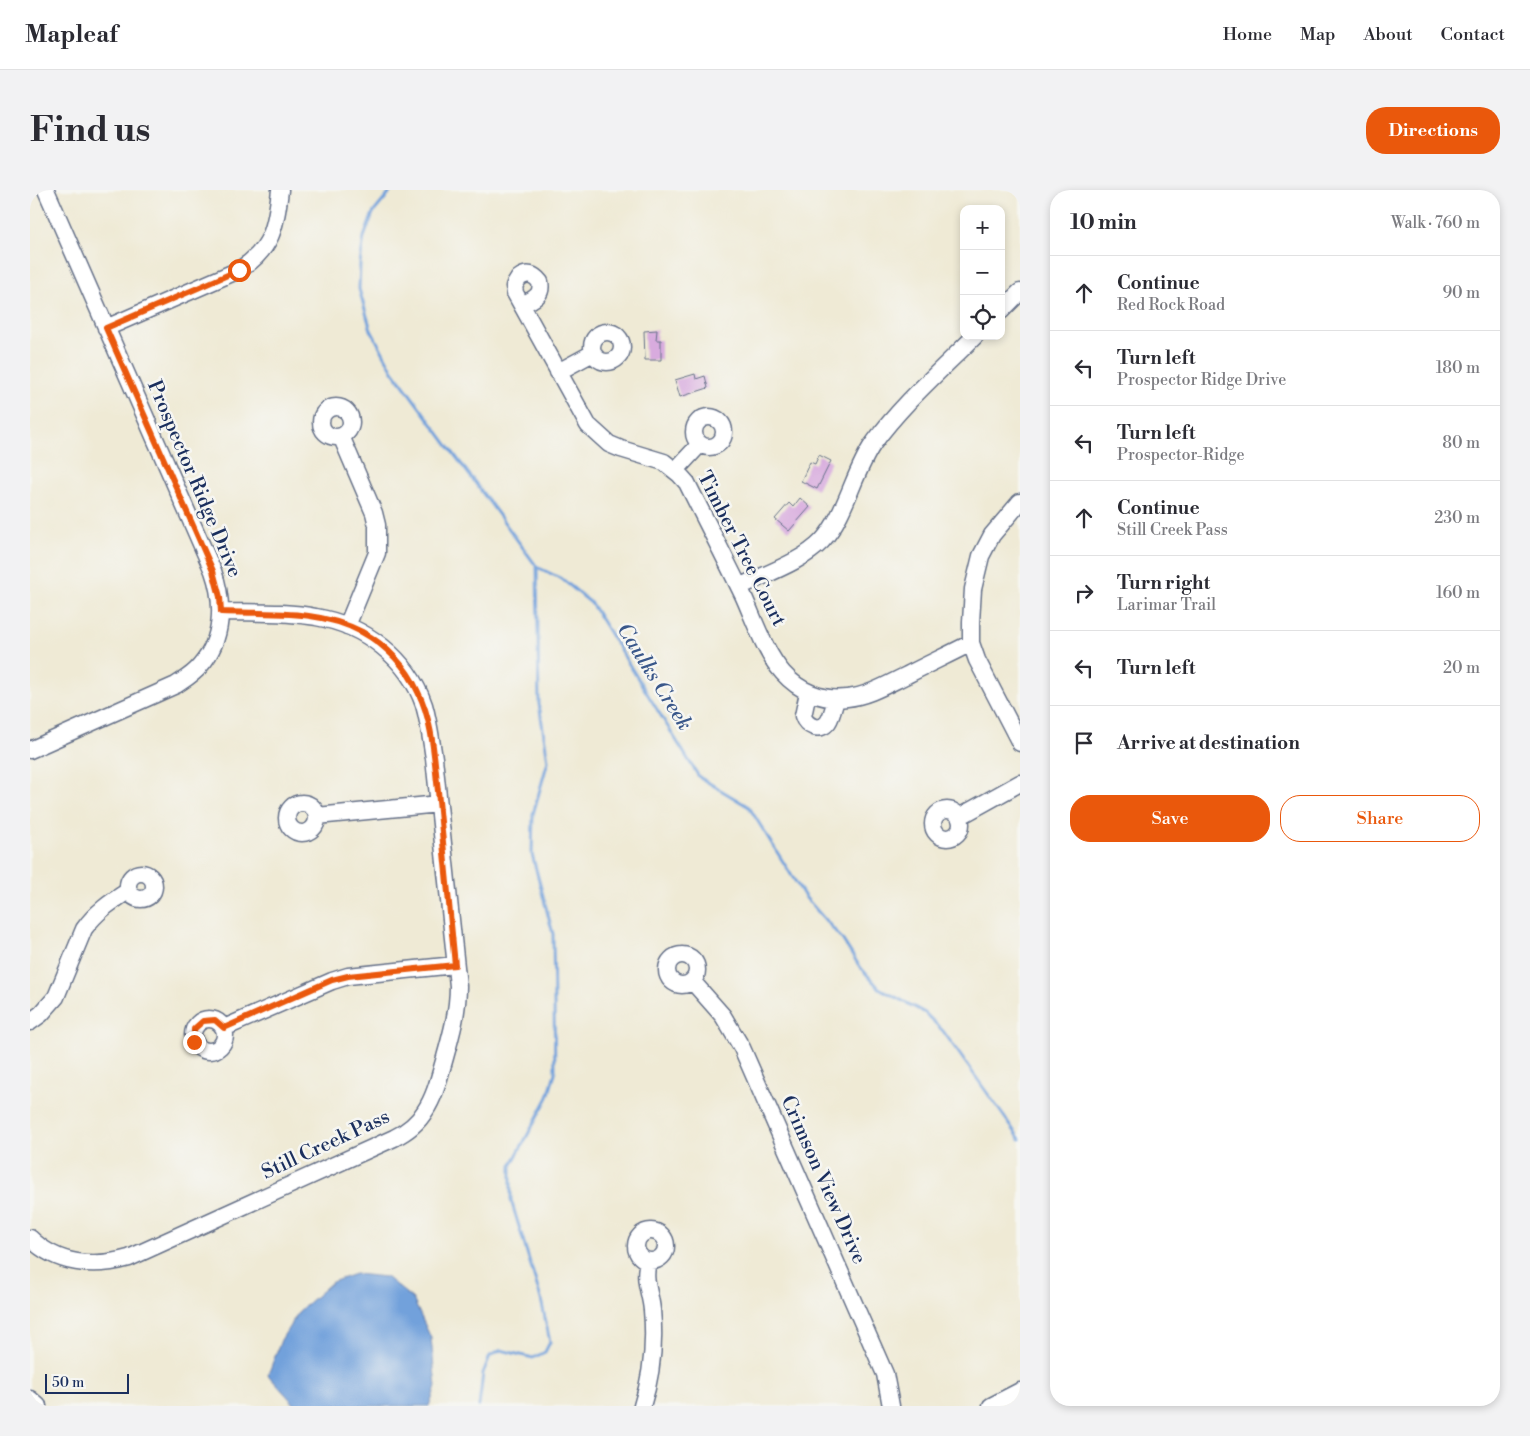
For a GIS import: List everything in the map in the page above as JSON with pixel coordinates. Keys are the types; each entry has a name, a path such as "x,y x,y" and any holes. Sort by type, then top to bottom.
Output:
{"street":[{"name":"Prospector Ridge Drive","path":"30,750 183,681 200,666 210,652 217,634 221,612 220,597 213,571 46,190"},
{"path":"106,328 239,270 252,262 274,232 280,190"},
{"path":"1005,306 1020,292"},
{"name":"Timber Tree Court","path":"522,305 588,425 609,444 664,462 687,483 772,658 793,683 808,693 817,696 836,699 862,695 971,643"},
{"path":"739,587 798,558 822,540 838,516 863,462 880,435 904,406 971,340"},
{"path":"558,372 593,353"},
{"path":"341,436 374,513 378,540 378,553 348,626"},
{"path":"675,471 700,444"},
{"path":"1020,502 992,535 981,556 973,589 971,643 977,660 1020,743"},
{"name":"Still Creek Pass","path":"30,1238 51,1252 68,1260 83,1264 113,1263 129,1258 405,1132 425,1112 437,1086 458,1007 458,986 429,723 418,692 410,676 389,652 362,632 348,626 315,617 221,612"},
{"path":"808,693 803,716 807,724 815,728 824,726 828,722 836,699"},
{"path":"959,818 1020,783"},
{"path":"317,816 439,804"},
{"path":"30,1022 41,1014 56,996 84,929 107,905 128,891"},
{"path":"224,1028 332,980 348,976 455,965"},
{"name":"Crimson View Drive","path":"693,982 723,1016 742,1048 885,1374 891,1406"},
{"path":"642,1406 650,1374 653,1336 652,1308 645,1275 648,1261"},
{"path":"991,1406 1020,1392"},
{"path":"30,1399 38,1406"}],"water":[{"path":"355,1274 386,1277 413,1299 431,1338 436,1387 429,1406 296,1406 268,1375 281,1340 299,1311 332,1282"}],"building":[{"path":"657,330 656,340 661,340 661,360 645,360 644,331"},
{"path":"695,374 696,379 705,376 708,388 680,397 675,380"},
{"path":"819,455 831,461 817,489 801,481 810,462 815,464"},
{"path":"800,498 810,507 789,531 775,519 789,503 793,507"}],"waterway":[{"name":"Caulks Creek","path":"392,190 373,213 364,237 359,289 371,330 393,371 537,567 562,579 591,603 699,777 749,807 805,897 842,939 860,967 879,988 925,1013 943,1031 1020,1139"},
{"path":"479,1406 483,1373 490,1356 501,1350 533,1358 545,1352 550,1342 541,1299 511,1200 511,1166 548,1097 555,1073 553,934 532,854 533,814 548,761 539,704 537,567"}],"route":[{"path":"194,1042 194,1029 203,1021 215,1020 224,1028 332,980 348,976 455,965 429,723 424,705 410,676 389,652 362,632 332,620 290,615 221,612 220,597 213,571 106,328 239,270"}]}
